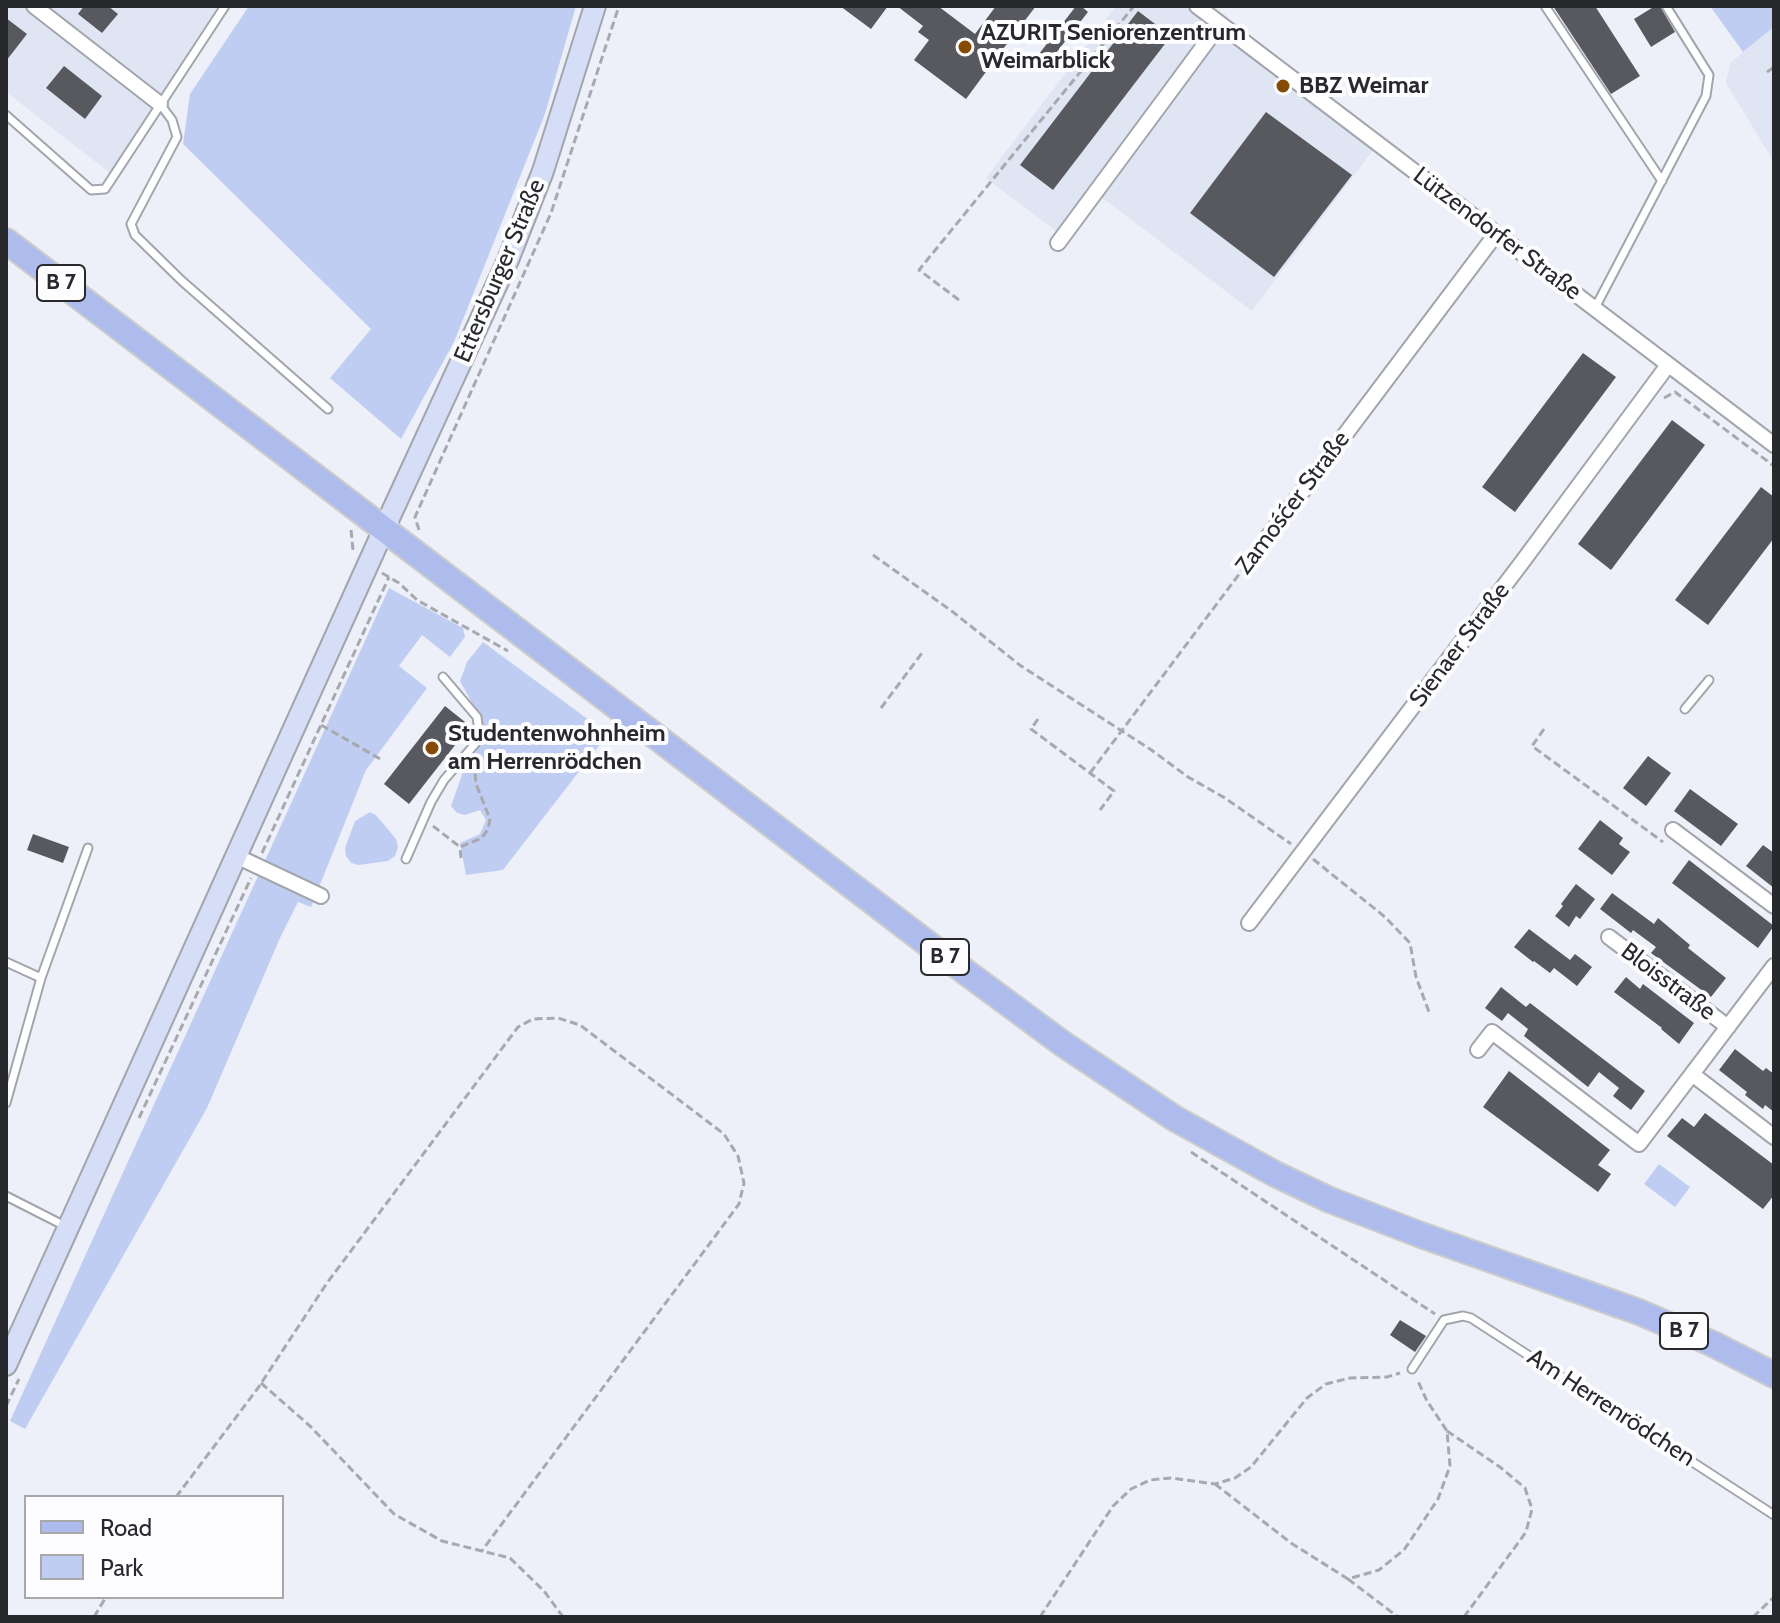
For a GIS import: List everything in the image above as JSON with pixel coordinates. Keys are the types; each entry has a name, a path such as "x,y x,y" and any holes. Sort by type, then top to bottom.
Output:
{"main road":[{"name":"Ettersburger Straße","path":"6,1365 508,260 543,171 595,6"},
{"name":"B 7","path":"6,241 940,953 1063,1044 1174,1118 1275,1174 1330,1200 1639,1312 1774,1375"}],"street":[{"path":"34,6 160,104"},
{"name":"Lützendorfer Straße","path":"1197,6 1774,445"},
{"path":"1058,243 1220,24"},
{"name":"Zamośćer Straße","path":"1268,537 1496,234"},
{"name":"Sienaer Straße","path":"1249,923 1668,365"},
{"path":"1673,830 1774,906"},
{"path":"236,856 321,896"},
{"name":"Bloisstraße","path":"1609,937 1728,1027"},
{"name":"Bloisstraße","path":"1478,1050 1492,1032 1639,1144 1774,966"},
{"path":"1692,1074 1774,1137"}],"lane":[{"path":"6,115 91,190 105,189 225,6"},
{"path":"1545,6 1662,181"},
{"path":"1595,308 1706,96 1709,75 1666,6"},
{"path":"160,104 172,120 177,137 131,224 135,235 182,281 328,409"},
{"path":"406,859 444,780 475,744 479,731 477,717 443,677"},
{"path":"1685,709 1709,680"},
{"path":"6,1103 41,978 88,848"},
{"path":"6,962 41,978"},
{"path":"6,1196 69,1228"},
{"name":"Am Herrenrödchen","path":"1412,1369 1444,1320 1463,1316 1484,1324 1774,1515"}],"path":[{"path":"959,300 919,270 1134,6"},
{"path":"1767,72 1774,67"},
{"path":"1645,395 1656,402 1675,392 1774,466"},
{"path":"421,504 415,517 418,529 427,540"},
{"path":"344,520 354,541 353,555 399,583"},
{"name":"Zamośćer Straße","path":"1090,773 1268,537"},
{"path":"873,555 1021,666 1329,870 1410,943 1416,977 1429,1012"},
{"path":"138,1121 389,577"},
{"path":"473,636 476,631"},
{"path":"881,708 922,653"},
{"path":"1038,719 1031,729 1114,791 1100,810"},
{"path":"321,725 382,760"},
{"path":"1544,729 1532,746 1662,844 1673,830"},
{"path":"460,847 482,838 488,829 488,810 476,784 475,744"},
{"path":"424,819 460,847 461,858"},
{"path":"177,1495 261,1383 346,1258 518,1027 533,1019 558,1018 580,1025 724,1134 738,1156 744,1183 739,1204 481,1552"},
{"path":"1040,1617 1113,1506 1131,1489 1150,1480 1171,1478 1215,1484 1235,1478 1251,1467 1307,1398 1326,1384 1350,1378 1387,1377 1412,1369 1427,1401 1447,1431 1525,1488 1532,1509 1526,1532 1464,1617"},
{"path":"261,1383 310,1426 394,1514 442,1541 510,1558 544,1591 563,1617"},
{"path":"1348,1579 1379,1570 1404,1550 1438,1499 1450,1466 1447,1431"},
{"path":"1215,1484 1291,1543 1348,1579 1398,1617"},
{"path":"1753,1617 1774,1597"},
{"path":"94,1617 105,1599"}],"shaded area":[{"path":"6,6 218,6 110,173 6,92"},
{"path":"1116,6 1186,6 1374,149 1252,311 1093,191 1060,234 986,178"},
{"path":"1774,27 1774,162 1726,83 1730,63"}],"green space":[{"path":"249,6 576,6 545,114 454,342 401,439 330,378 371,329 183,144 190,94"},
{"path":"1710,6 1774,6 1774,27 1743,52"},
{"path":"389,588 463,628 465,637 450,657 422,635 399,666 427,688 366,770 311,907 298,902 207,1108 25,1429 10,1421"},
{"path":"483,642 608,734 503,870 466,875 460,843 480,834 486,820 480,810 465,815 457,813 451,806 463,772 484,738 483,723 460,681 467,662"},
{"path":"370,812 396,839 398,847 395,856 388,861 359,865 351,863 345,848 355,821"},
{"path":"1659,1164 1690,1187 1675,1207 1644,1184"}],"building":[{"path":"84,6 108,6 118,14 102,33 78,14"},
{"path":"840,6 888,6 871,29"},
{"name":"AZURIT Seniorenzentrum Weimarblick","path":"897,6 938,6 975,34 996,6 1036,6 1000,53 1003,55 994,67 991,65 966,99 914,60 929,40 918,32 923,26"},
{"path":"1076,6 1088,12 1049,62 1039,54"},
{"path":"1553,6 1595,6 1640,76 1611,94"},
{"path":"1660,6 1675,32 1651,47 1634,19"},
{"path":"1138,11 1171,36 1053,190 1020,165"},
{"path":"6,18 27,34 6,61"},
{"path":"64,66 102,96 85,119 46,88"},
{"path":"1266,112 1352,175 1274,277 1190,213"},
{"path":"1583,353 1616,377 1515,512 1482,487"},
{"path":"1672,420 1705,445 1611,570 1578,544"},
{"path":"1761,487 1774,497 1774,538 1708,625 1675,600"},
{"name":"Studentenwohnheim am Herrenrödchen","path":"445,706 470,726 409,804 384,784"},
{"path":"1648,756 1671,773 1646,806 1623,788"},
{"path":"1690,789 1738,824 1721,846 1674,811"},
{"path":"1600,820 1623,838 1619,844 1630,852 1612,875 1578,849"},
{"path":"33,834 69,847 63,863 27,850"},
{"path":"1763,845 1774,853 1774,888 1746,866"},
{"path":"1689,860 1774,926 1758,948 1672,883"},
{"path":"1576,884 1595,899 1580,919 1576,916 1569,927 1555,916"},
{"path":"1612,893 1654,924 1658,918 1690,945 1688,948 1726,978 1711,997 1651,953 1656,947 1633,930 1631,933 1600,909"},
{"path":"1529,929 1570,960 1575,954 1592,967 1577,986 1554,968 1550,973 1514,947"},
{"path":"1626,977 1640,989 1643,984 1694,1023 1679,1044 1614,992"},
{"path":"1501,987 1526,1007 1530,1003 1645,1091 1631,1110 1613,1096 1619,1088 1599,1072 1588,1087 1524,1036 1528,1029 1508,1013 1502,1021 1485,1008"},
{"path":"1735,1049 1763,1071 1766,1068 1774,1074 1774,1112 1765,1105 1763,1109 1719,1070"},
{"path":"1509,1071 1610,1150 1598,1165 1611,1174 1598,1192 1483,1107"},
{"path":"1705,1113 1774,1165 1774,1195 1763,1209 1667,1136 1682,1118 1694,1127"},
{"path":"1400,1320 1426,1336 1415,1352 1390,1335"}],"place":[{"name":"AZURIT Seniorenzentrum Weimarblick","path":"965,47"},
{"name":"BBZ Weimar","path":"1283,86"},
{"name":"Studentenwohnheim am Herrenrödchen","path":"432,748"}]}
